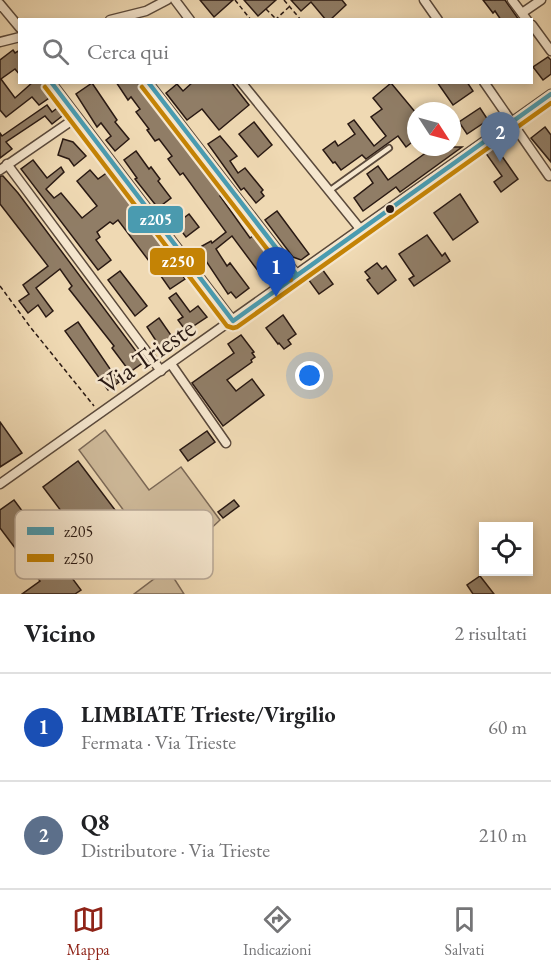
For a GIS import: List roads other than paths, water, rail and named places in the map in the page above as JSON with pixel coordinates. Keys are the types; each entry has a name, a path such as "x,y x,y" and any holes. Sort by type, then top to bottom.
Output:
{"street":[{"path":"118,18 146,11 166,0"},
{"path":"175,0 188,18"},
{"path":"424,0 437,18"},
{"path":"512,0 525,16 541,0"},
{"path":"0,4 18,26"},
{"path":"533,28 551,51"},
{"path":"0,42 18,39"},
{"path":"52,84 233,321"},
{"path":"150,84 297,275"},
{"path":"243,84 361,230"},
{"path":"485,84 549,176"},
{"name":"Via Trieste","path":"0,484 551,94"},
{"path":"77,117 4,167 161,371"},
{"path":"171,364 226,443"}],"lane":[{"path":"329,191 389,148"}],"place":[{"name":"Q8","path":"500,162"},
{"name":"LIMBIATE Trieste/Virgilio","path":"276,297"}]}
